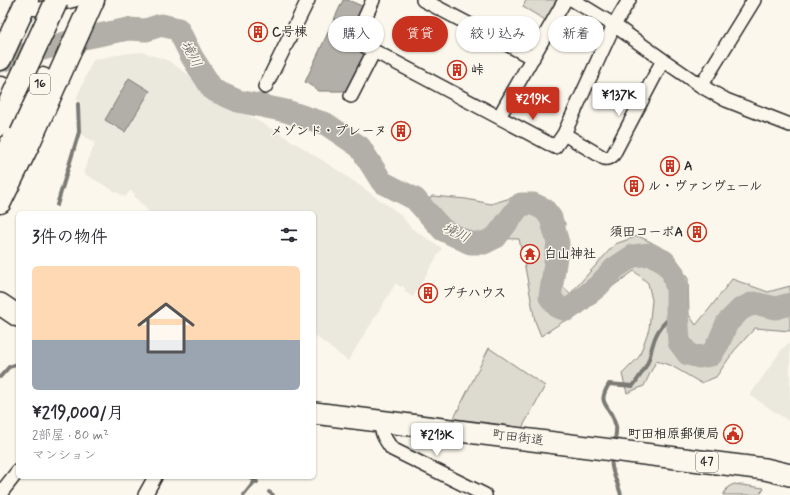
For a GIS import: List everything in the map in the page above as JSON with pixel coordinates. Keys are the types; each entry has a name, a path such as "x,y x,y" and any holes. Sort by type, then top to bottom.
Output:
{"highway":[{"name":"16","path":"0,124 57,0"},
{"name":"16","path":"0,167 76,0"},
{"name":"16","path":"2,198 30,169 81,60 101,4"},
{"name":"16","path":"2,198 62,71 101,4"},
{"path":"0,59 24,13"},
{"path":"0,89 24,13"}],"main road":[{"path":"0,304 16,315"},
{"name":"町田街道","path":"316,412 381,422 614,450 765,470 790,475"}],"street":[{"path":"24,13 30,8 39,9 76,0"},
{"path":"266,87 308,0"},
{"path":"366,16 373,0"},
{"path":"423,0 533,58"},
{"path":"499,117 565,0"},
{"path":"573,0 614,25 701,86 726,100 790,125"},
{"path":"376,52 555,147 564,134 614,25 629,0"},
{"path":"701,86 754,0"},
{"path":"351,96 373,52"},
{"path":"564,134 604,158 610,158 613,155 663,60"},
{"path":"381,422 381,431 392,449 485,495"},
{"path":"0,494 16,474"},
{"path":"145,495 153,479"}],"shaded area":[{"path":"343,0 348,0 362,6 357,16 336,16"},
{"path":"526,0 558,0 550,16 548,16 547,21 523,7"},
{"path":"328,32 328,52 362,52 364,55 347,89 344,91 319,91 305,82"},
{"path":"143,52 169,61 209,93 279,133 339,171 400,214 411,228 442,248 413,297 404,291 405,289 403,286 400,287 396,283 348,361 316,337 316,211 148,211 134,196 135,194 130,191 125,197 83,173 95,143 81,134 81,102 76,99 93,60 121,54"},
{"path":"129,78 150,91 125,132 105,120"},
{"path":"432,196 466,199 491,204 517,196 551,207 565,223 561,284 570,294 615,244 638,236 674,256 688,279 689,315 696,325 732,279 768,292 790,286 790,331 755,328 734,351 716,377 701,383 670,365 656,361 644,386 627,393 622,374 639,357 649,329 652,300 648,283 634,271 541,336 535,321 519,239 481,238 451,226 426,203"},
{"path":"790,342 790,422 750,395 782,349"},
{"path":"489,348 545,386 522,428 453,420"},
{"path":"734,484 764,488 759,495 723,495 728,487"}],"waterway":[{"name":"境川","path":"0,61 79,39 128,29 146,30 161,25 178,29 192,57 213,90 238,101 286,111 326,124 360,147 382,182 415,199 443,230 470,243 484,243 496,237 521,204 533,204 544,209 551,218 558,243 550,297 558,307 567,310 598,286 615,268 633,256 650,254 664,261 673,273 677,290 679,342 688,354 699,357 711,355 719,342 727,323 741,309 754,303 776,308 790,304"},
{"path":"57,205 79,132 78,104"},
{"path":"614,445 616,426 604,403 603,399 605,391 609,384 633,386 646,366 659,330 665,322 677,312"},
{"path":"0,377 9,367 16,365"},
{"path":"612,455 611,460 613,470 621,495"},
{"path":"253,479 257,482"},
{"path":"244,495 255,481"},
{"path":"269,492 273,495"}],"place":[{"name":"C号棟","path":"258,32"},
{"name":"峠","path":"457,70"},
{"name":"メゾンド・プレーヌ","path":"401,131"},
{"name":"A","path":"670,166"},
{"name":"ル・ヴァンヴェール","path":"634,186"},
{"name":"須田コーポA","path":"697,232"},
{"name":"白山神社","path":"530,254"},
{"name":"プチハウス","path":"428,293"},
{"name":"町田相原郵便局","path":"733,434"}]}
